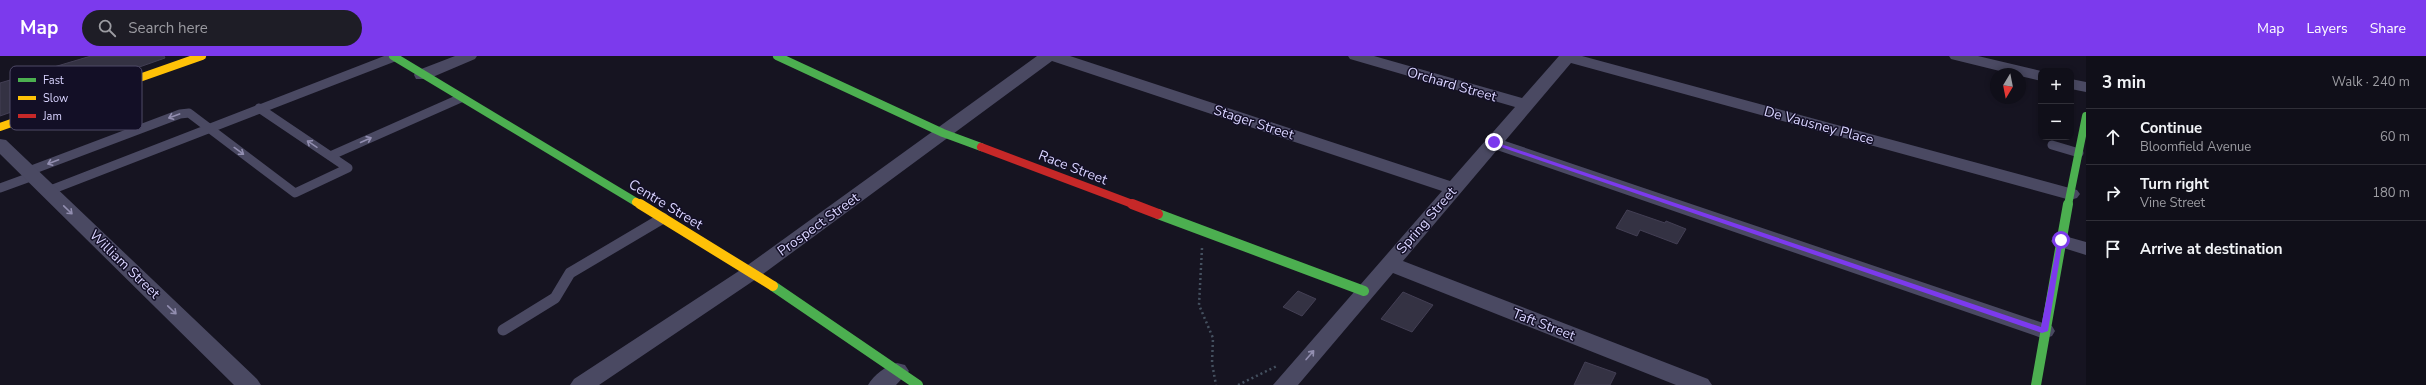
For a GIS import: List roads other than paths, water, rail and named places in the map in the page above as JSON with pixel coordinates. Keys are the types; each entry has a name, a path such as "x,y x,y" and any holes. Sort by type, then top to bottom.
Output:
{"street":[{"path":"142,77 202,56"},
{"name":"Centre Street","path":"393,56 422,75 752,272 888,378 918,385"},
{"path":"422,75 469,56"},
{"name":"Race Street","path":"777,56 943,133 1364,292"},
{"name":"Prospect Street","path":"582,385 752,272 1048,56"},
{"name":"Stager Street","path":"1054,56 1453,188"},
{"name":"Orchard Street","path":"1356,56 1526,105"},
{"path":"1957,56 2038,75"},
{"name":"Spring Street","path":"1284,385 1388,263 1568,57"},
{"name":"De Vausney Place","path":"1568,57 2070,194"},
{"path":"2074,85 2086,87"},
{"path":"2036,385 2044,331 2070,194 2079,152 2083,142 2086,116"},
{"path":"0,127 10,123"},
{"path":"1494,142 2044,331"},
{"name":"William Street","path":"0,144 249,385"},
{"path":"2061,240 2086,249"},
{"name":"Taft Street","path":"1388,263 1700,385"}],"lane":[{"path":"48,191 393,56"},
{"path":"330,156 462,98"},
{"path":"142,129 180,114 189,113 295,193 348,168 259,108"},
{"path":"0,188 140,130"},
{"path":"2052,145 2079,152"},
{"path":"503,330 555,298 570,274 663,218"}]}
